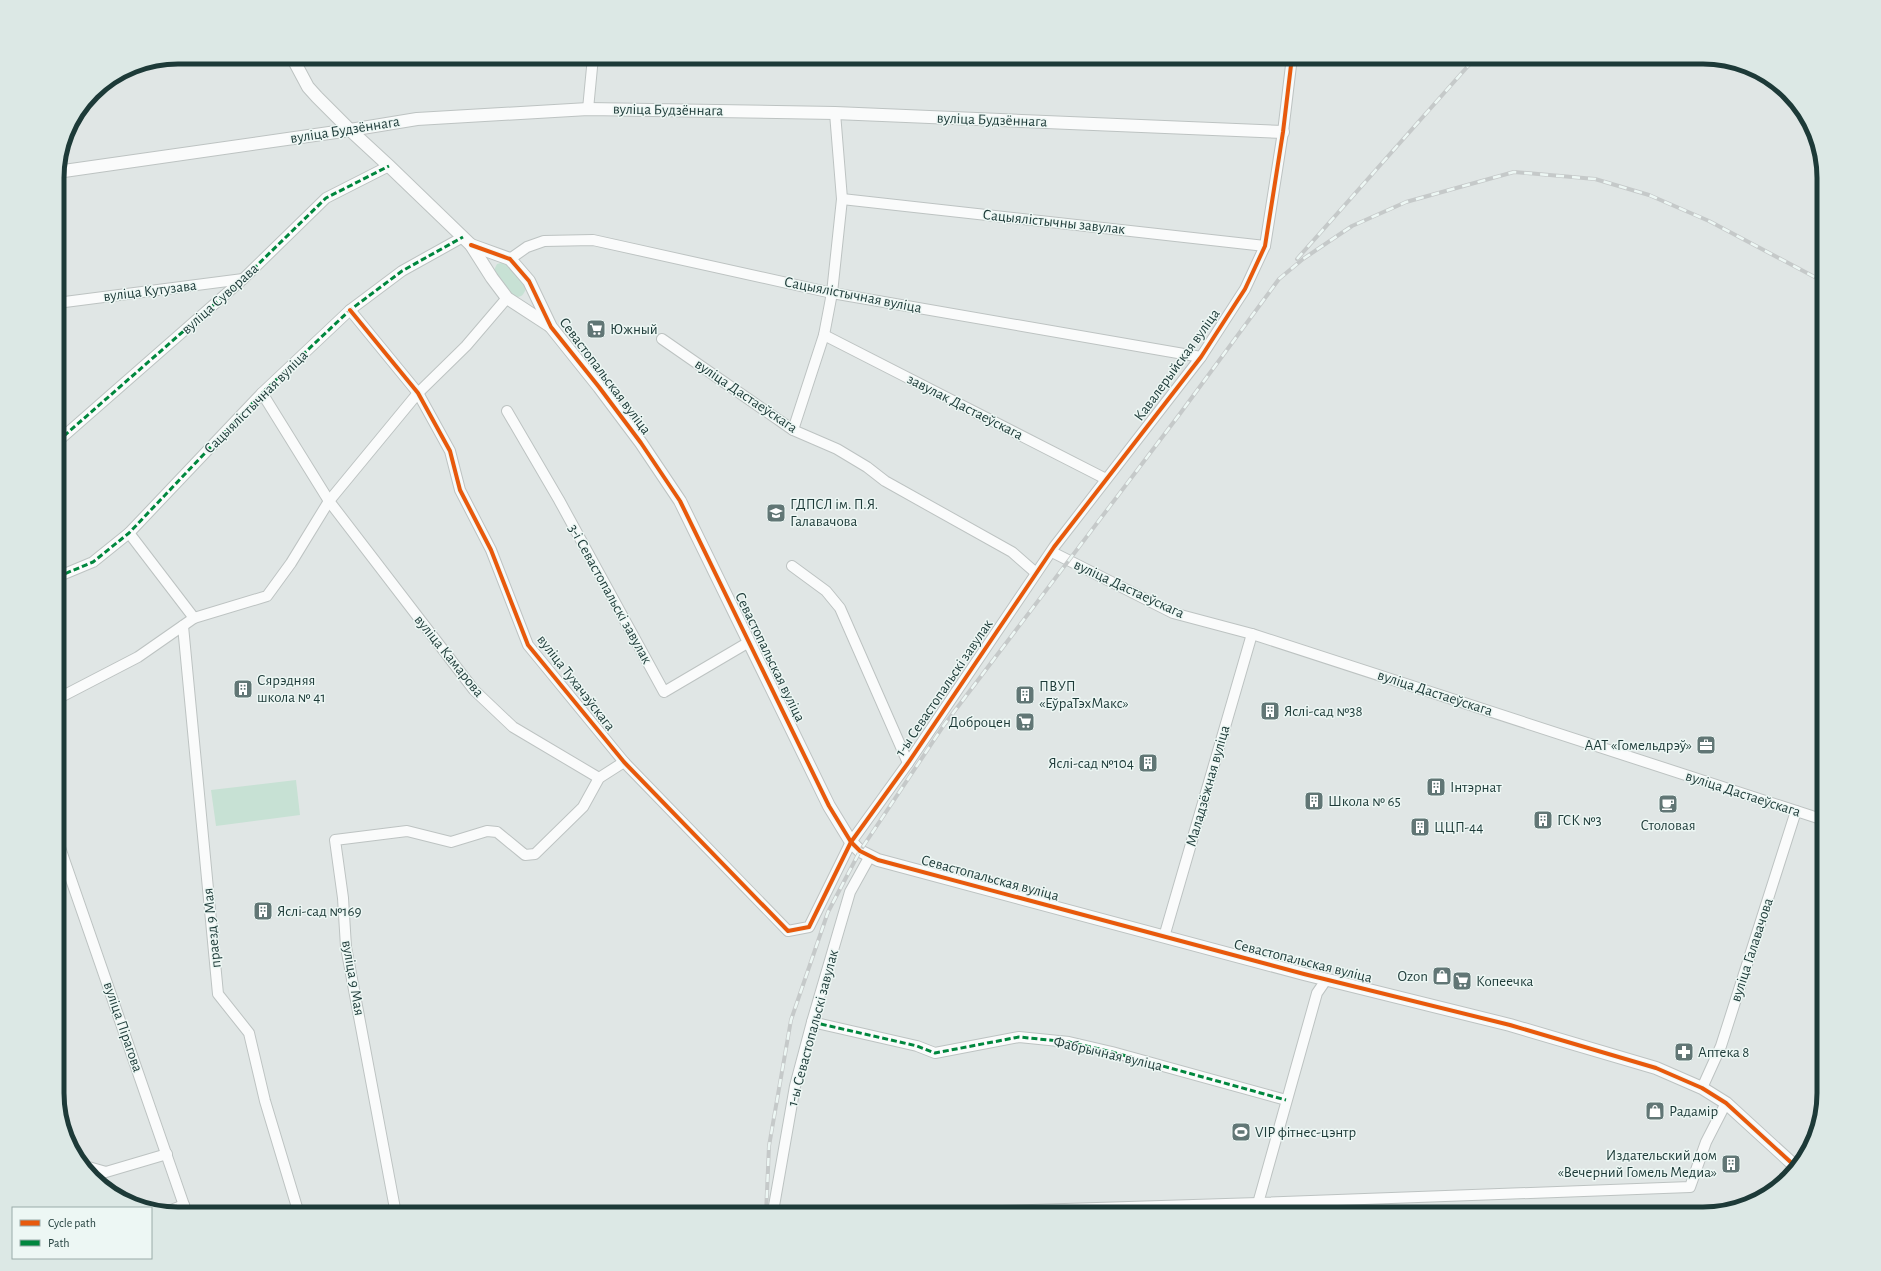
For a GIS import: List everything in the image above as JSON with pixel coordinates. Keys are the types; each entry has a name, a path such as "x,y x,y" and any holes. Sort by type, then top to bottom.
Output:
{"street":[{"name":"Севастопальская вуліца","path":"296,64 308,87 350,130 467,241 492,278 510,299 551,326"},
{"path":"588,108 592,64"},
{"name":"Кавалерыйская вуліца","path":"1053,549 1201,357 1245,289 1266,246 1283,132 1291,64"},
{"name":"вуліца Будзённага","path":"64,171 417,119 588,108 835,113 1283,132"},
{"path":"793,430 824,335 832,293 842,199 835,113"},
{"name":"вуліца Суворава","path":"64,436 243,279 326,198 389,166"},
{"name":"Сацыялістычны завулак","path":"842,199 1266,246"},
{"name":"Сацыялістычная вуліца","path":"510,259 527,248 544,240 593,240 832,293 1201,357"},
{"name":"Севастопальская вуліца","path":"467,241 510,259 528,281 551,326 604,393 680,501 829,806 851,842 860,851 878,860 1326,980 1466,1013 1573,1042 1656,1068 1702,1088 1726,1103 1792,1164"},
{"name":"Сацыялістычная вуліца","path":"64,574 93,562 129,533 262,393 350,310 402,270 467,241"},
{"path":"492,278 491,266 503,259 510,259"},
{"name":"вуліца Кутузава","path":"64,302 243,279"},
{"path":"64,695 138,657 194,618 266,596 291,563 329,501 418,393 466,346 510,299 522,300 525,297 528,292 528,281"},
{"name":"вуліца Тухачэўскага","path":"350,310 418,393 450,451 460,490 491,550 528,644 624,762 788,931 809,927 851,842"},
{"name":"завулак Дастаеўскага","path":"824,335 1106,479"},
{"name":"вуліца Дастаеўскага","path":"662,339 793,430 837,449 885,481 1012,552 1036,573"},
{"name":"вуліца Камарова","path":"262,393 329,501 474,690 513,727 599,778"},
{"name":"3-і Севастопальскі завулак","path":"507,411 559,500 664,692 749,642"},
{"path":"129,533 194,618"},
{"name":"вуліца Дастаеўскага","path":"1053,549 1173,613 1252,634 1817,818"},
{"name":"1-ы Севастопальскі завулак","path":"851,842 908,763 1053,549"},
{"path":"792,566 826,590 840,608 908,763"},
{"name":"праезд 9 Мая","path":"183,626 218,994 249,1033 265,1101 297,1207"},
{"name":"Маладзёжная вуліца","path":"1164,937 1252,634"},
{"name":"вуліца 9 Мая","path":"395,1207 346,947 343,898 335,840 408,831 451,842 487,831 497,832 525,856 535,854 583,807 599,778 624,762"},
{"name":"вуліца Галавачова","path":"1702,1088 1721,1046 1796,811"},
{"name":"1-ы Севастопальскі завулак","path":"774,1206 795,1086 812,1022 850,892 870,856"},
{"name":"вуліца Пірагова","path":"64,860 185,1207"},
{"path":"1257,1207 1317,993 1326,980"},
{"name":"Фабрычная вуліца","path":"812,1022 916,1046 935,1052 953,1051 997,1040 1020,1037 1069,1042 1112,1052 1286,1100"},
{"path":"1136,1207 1690,1187 1706,1142 1726,1103"},
{"path":"93,1168 106,1172 167,1154"}],"green space":[{"path":"505,262 518,272 526,288 520,296 513,297 493,272 497,264"},
{"path":"296,780 300,815 216,826 211,790"}],"railway":[{"path":"1297,259 1470,64"},
{"path":"766,1207 769,1146 791,1020 828,912 860,851 944,725 1179,415 1279,279 1303,259 1352,226 1406,202 1514,172 1595,179 1649,195 1709,221 1817,278"}],"marked path":[{"path":"64,436 243,279 326,198 389,166"},
{"path":"64,574 93,562 129,533 262,393 350,310 402,271 463,237"},
{"path":"812,1022 917,1046 935,1053 1019,1037 1069,1042 1112,1052 1286,1100"}],"cycle path":[{"path":"350,310 418,393 450,451 460,490 491,550 528,645 624,762 788,931 809,927 851,842 908,763 1054,547 1201,357 1245,289 1265,246 1283,132 1291,64"},
{"path":"471,245 510,259 529,281 551,327 641,443 680,501 829,806 851,842 860,851 878,860 1304,974 1510,1025 1656,1068 1702,1088 1726,1103 1792,1164"}],"place":[{"name":"Южный","path":"596,329"},
{"name":"ГДПСЛ ім. П.Я. Галавачова","path":"776,513"},
{"name":"Сярэдняя школа № 41","path":"243,689"},
{"name":"ПВУП «ЕўраТэхМакс»","path":"1025,695"},
{"name":"Яслі-сад №38","path":"1270,711"},
{"name":"Доброцен","path":"1025,722"},
{"name":"ААТ «Гомельдрэў»","path":"1706,745"},
{"name":"Яслі-сад №104","path":"1148,763"},
{"name":"Інтэрнат","path":"1436,787"},
{"name":"Школа № 65","path":"1314,801"},
{"name":"Столовая","path":"1668,804"},
{"name":"ГСК №3","path":"1543,820"},
{"name":"ЦЦП-44","path":"1420,827"},
{"name":"Яслі-сад №169","path":"263,911"},
{"name":"Ozon","path":"1442,976"},
{"name":"Копеечка","path":"1462,981"},
{"name":"Аптека 8","path":"1684,1052"},
{"name":"Радамір","path":"1655,1111"},
{"name":"VIP фітнес-цэнтр","path":"1241,1132"},
{"name":"Издательский дом «Вечерний Гомель Медиа»","path":"1731,1164"}]}
